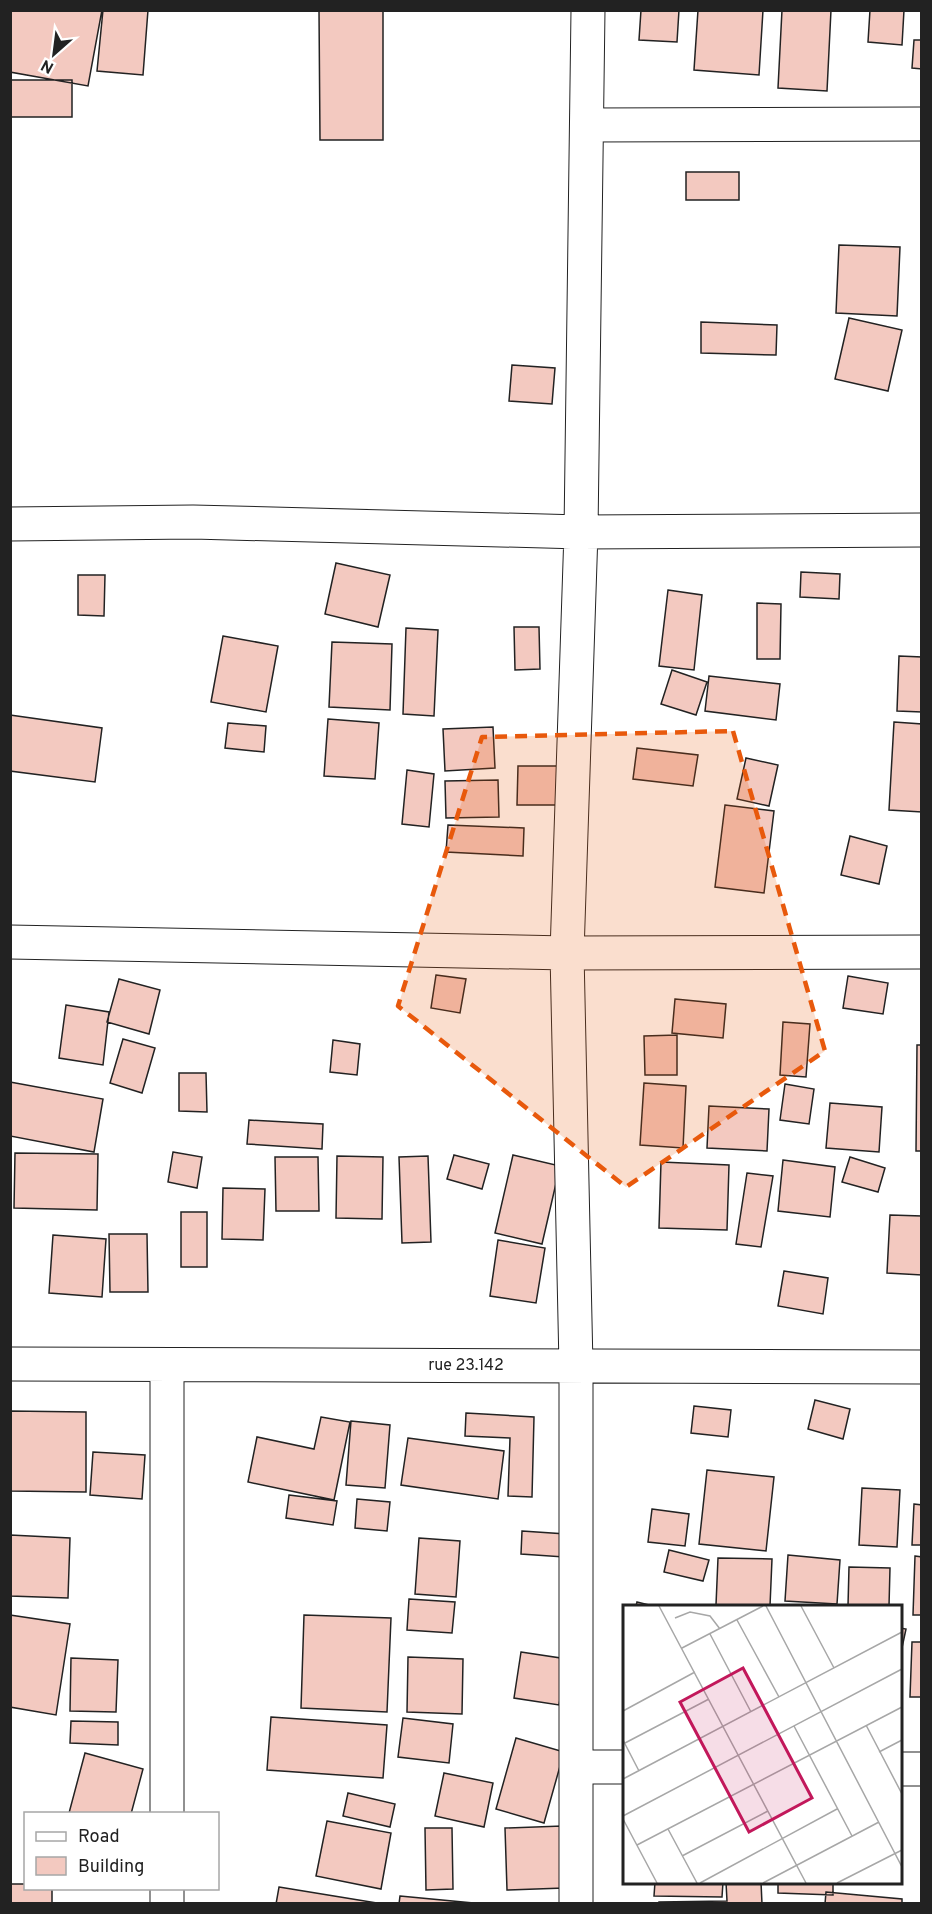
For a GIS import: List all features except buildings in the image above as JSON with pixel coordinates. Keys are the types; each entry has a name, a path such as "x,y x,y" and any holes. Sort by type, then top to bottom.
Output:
{"street":[{"path":"576,1904 576,1366 567,953 581,532 588,10"},
{"path":"587,125 921,124"},
{"path":"10,524 193,522 581,532 921,530"},
{"path":"10,942 567,953 921,952"},
{"name":"rue 23.142","path":"10,1364 921,1367"},
{"path":"167,1365 167,1812"},
{"path":"577,1767 623,1767"},
{"path":"902,1769 921,1769"}],"highlighted area":[{"path":"733,731 825,1051 626,1187 398,1006 482,737"}]}
